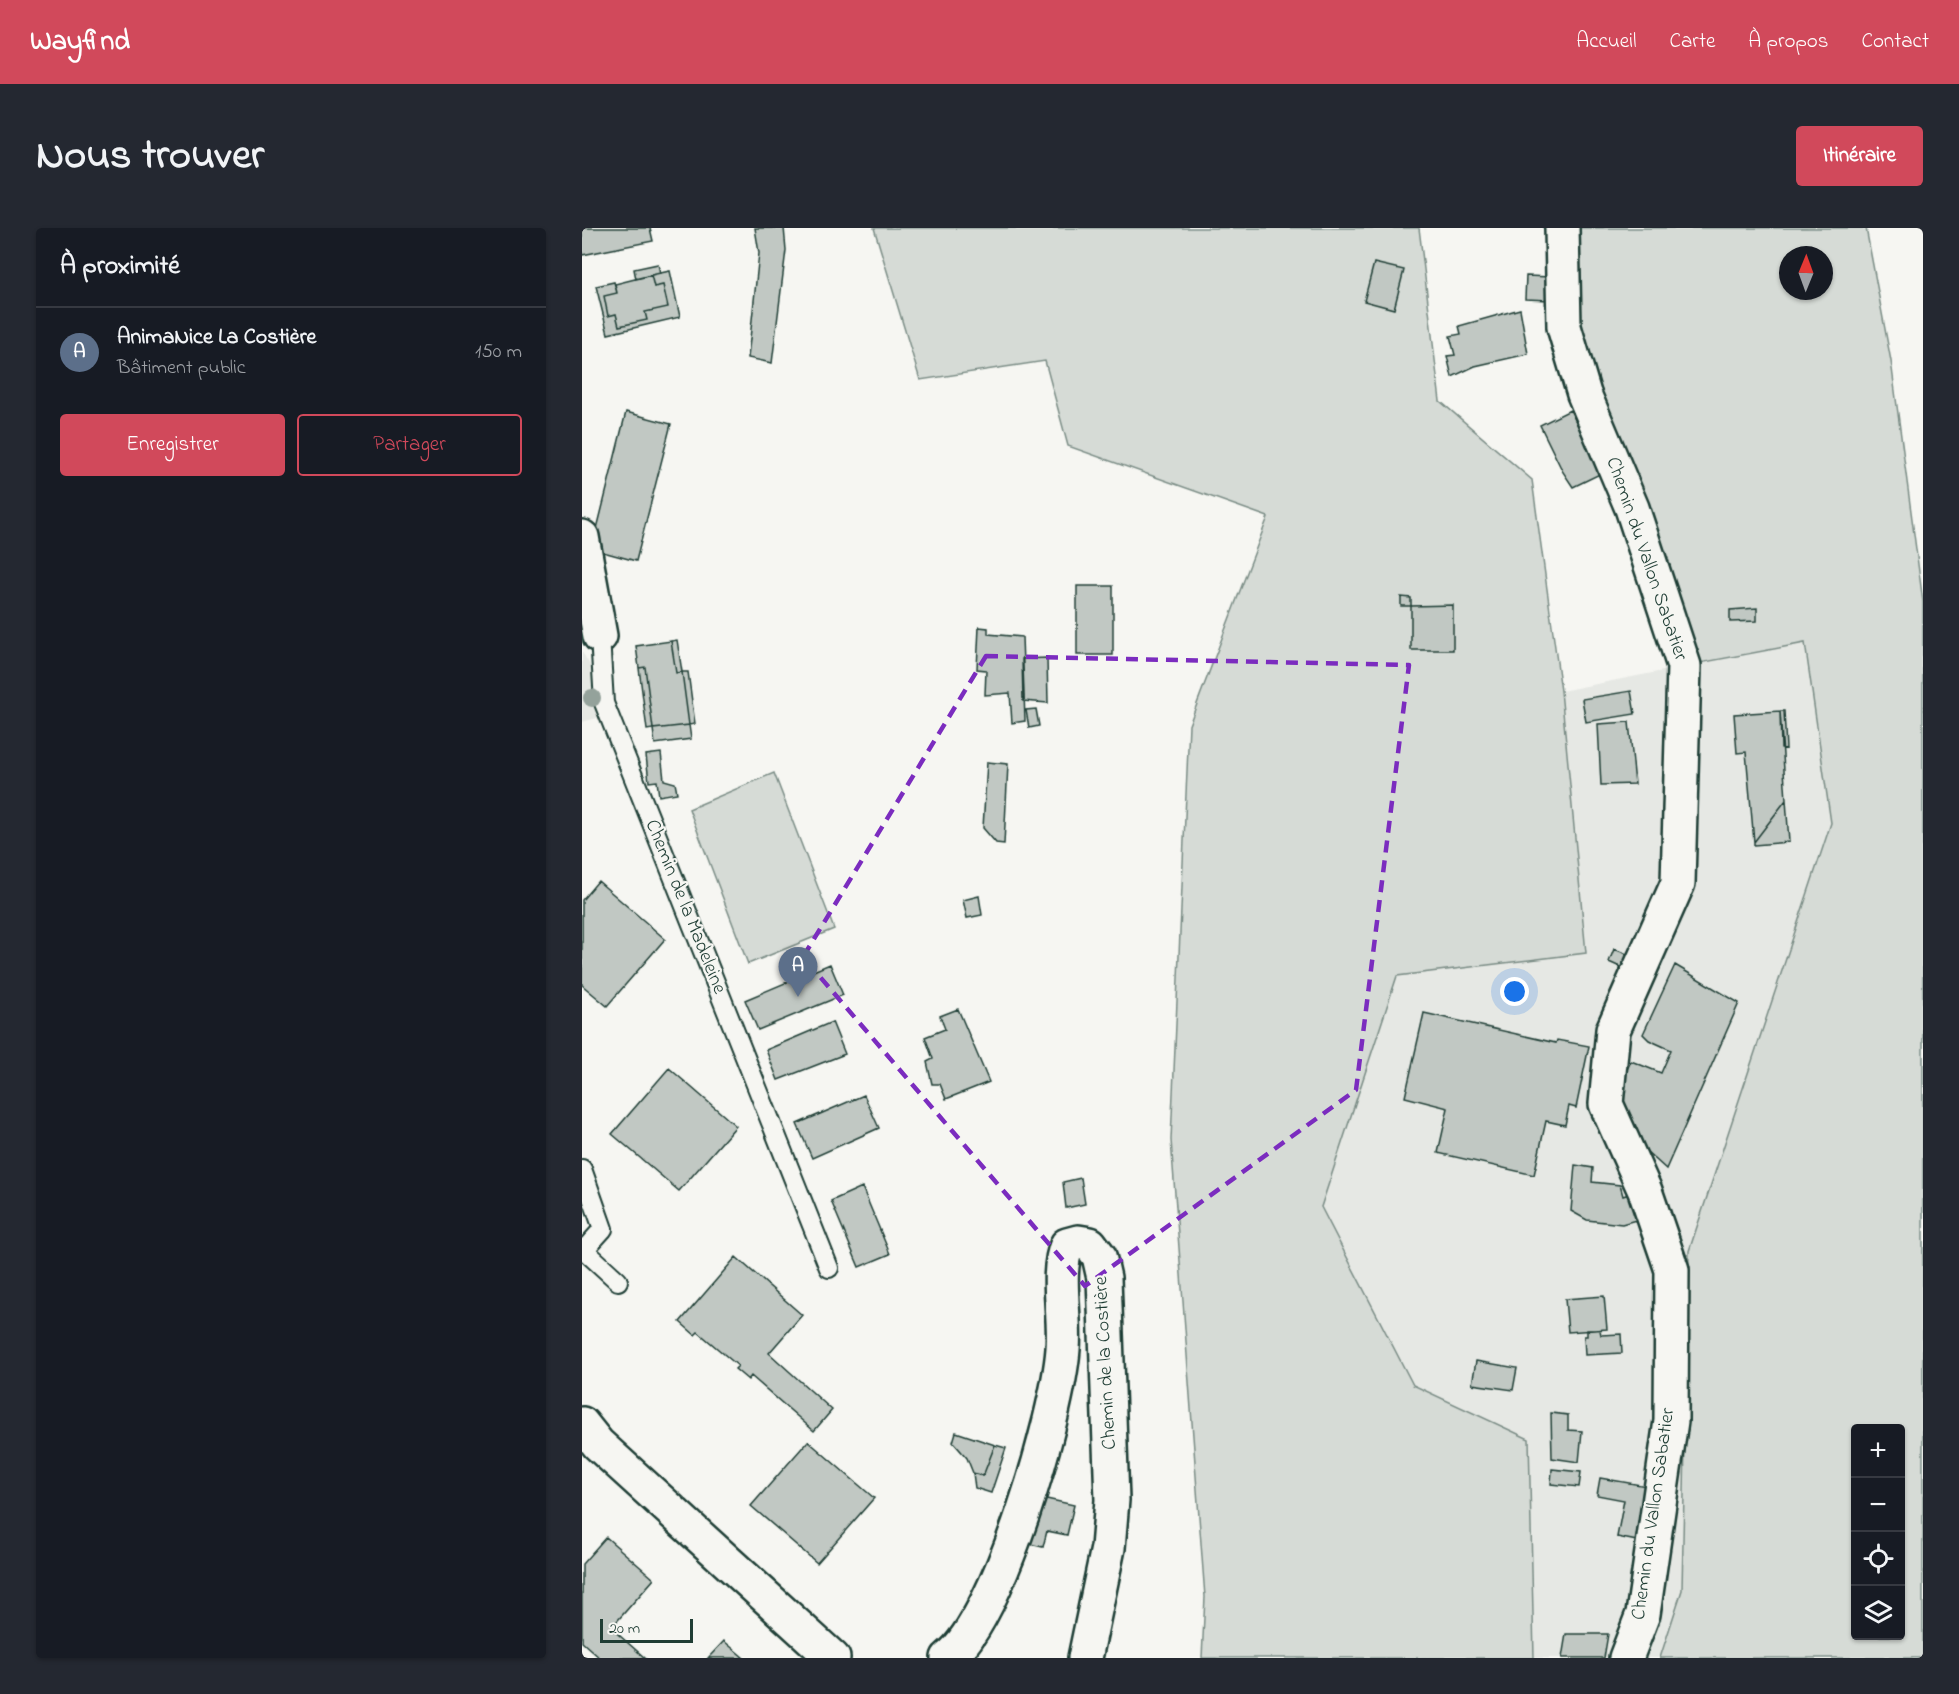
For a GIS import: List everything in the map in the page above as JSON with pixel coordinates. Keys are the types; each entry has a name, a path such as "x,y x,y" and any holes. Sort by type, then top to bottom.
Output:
{"street":[{"name":"Chemin du Vallon Sabatier","path":"1562,228 1564,327 1584,394 1632,508 1684,666 1678,883 1613,1030 1606,1104 1645,1191 1672,1270 1671,1421 1643,1614 1626,1658"},
{"name":"Chemin de la Madeleine","path":"582,537 600,636"},
{"name":"Chemin de la Costière","path":"948,1658 969,1635 986,1608 1015,1532 1049,1427 1063,1351 1065,1318 1061,1260 1067,1245 1078,1242 1090,1244 1099,1256 1104,1278 1112,1500 1108,1548 1084,1658"},
{"path":"582,1424 598,1444 833,1658"}],"lane":[{"name":"Chemin de la Madeleine","path":"600,636 604,703 829,1268"},
{"path":"582,1169 603,1229 583,1249 618,1281"}],"highlighted area":[{"path":"986,656 1409,665 1356,1090 1085,1286 803,957"}],"shaded area":[{"path":"874,228 1419,228 1440,401 1532,480 1561,691 1586,953 1397,976 1321,1207 1413,1385 1529,1439 1534,1658 1202,1658 1205,1597 1171,1140 1189,725 1268,517 1068,446 1045,361 920,380"},
{"path":"1562,228 1866,228 1891,361 1923,602 1923,1658 1660,1658 1682,1590 1689,1251 1831,823 1805,643 1684,666 1584,394"},
{"path":"1805,643 1831,823 1689,1251 1682,1590 1660,1658 1534,1658 1529,1439 1413,1385 1320,1207 1397,976 1586,953 1561,691"},
{"path":"582,652 593,670 597,718 582,722"},
{"path":"774,773 834,929 748,964 689,809"}],"building":[{"path":"582,228 650,228 653,241 582,255"},
{"path":"755,228 784,228 786,250 772,363 748,358 759,253"},
{"path":"1374,263 1404,270 1394,309 1364,301"},
{"path":"658,264 660,273 636,279 634,269"},
{"path":"670,271 680,317 608,334 596,286 614,282 617,293 604,296 608,316 616,314 619,326 647,320 645,312 668,307 663,285 654,287 651,275"},
{"path":"651,275 654,287 663,285 668,307 645,312 647,320 619,326 616,314 608,316 604,296 617,293 615,284"},
{"path":"1526,276 1551,277 1550,300 1525,299"},
{"path":"1520,309 1528,354 1475,366 1452,377 1447,356 1455,355 1450,336 1461,334 1459,326"},
{"path":"1570,410 1602,473 1573,487 1540,425"},
{"path":"626,412 671,424 636,561 592,549"},
{"path":"1077,586 1113,586 1113,655 1077,655"},
{"path":"1401,597 1411,598 1411,606 1401,606"},
{"path":"1453,605 1453,650 1411,650 1411,606"},
{"path":"1757,608 1757,621 1730,622 1730,610"},
{"path":"979,627 988,628 988,634 1022,637 1025,721 1012,723 1010,693 985,695 986,670 977,669"},
{"path":"677,640 682,672 676,673 671,641"},
{"path":"671,641 676,673 682,672 689,725 653,729 645,667 639,668 636,646"},
{"path":"1047,658 1048,703 1023,701 1022,659"},
{"path":"645,667 653,729 647,730 639,668"},
{"path":"682,672 688,672 695,724 689,725"},
{"path":"1631,691 1635,714 1586,722 1582,699"},
{"path":"1036,709 1039,726 1029,728 1026,710"},
{"path":"1780,711 1784,711 1786,749 1781,748"},
{"path":"1780,711 1786,800 1754,842 1746,752 1737,753 1734,714"},
{"path":"1629,722 1635,784 1601,785 1598,724"},
{"path":"689,725 691,739 655,744 653,729"},
{"path":"661,753 664,780 675,783 677,793 659,796 657,781 649,782 646,755"},
{"path":"987,762 1008,764 1004,844 996,843 983,828"},
{"path":"1786,800 1789,842 1754,845 1754,842"},
{"path":"598,881 665,939 607,1006 582,985 582,900"},
{"path":"979,896 982,915 967,918 963,900"},
{"path":"1614,949 1635,957 1629,971 1609,962"},
{"path":"830,964 843,995 758,1030 745,1000"},
{"path":"1675,965 1739,1003 1666,1169 1634,1140 1622,1100 1625,1074 1631,1061 1661,1073 1671,1050 1649,1040 1643,1034"},
{"path":"958,1009 989,1082 946,1099 940,1084 932,1084 927,1062 933,1059 925,1037 945,1029 940,1016"},
{"path":"1424,1013 1556,1043 1557,1040 1589,1046 1576,1108 1569,1106 1565,1125 1546,1121 1534,1175 1438,1153 1448,1108 1405,1097"},
{"path":"832,1022 845,1054 778,1080 766,1050"},
{"path":"669,1068 736,1126 679,1191 612,1134"},
{"path":"864,1095 879,1128 812,1158 797,1124"},
{"path":"1575,1165 1593,1168 1592,1182 1620,1185 1623,1196 1629,1194 1636,1220 1622,1224 1587,1220 1571,1211"},
{"path":"1081,1178 1085,1204 1066,1208 1063,1182"},
{"path":"862,1187 890,1254 859,1267 831,1201"},
{"path":"736,1257 802,1315 769,1353 832,1410 814,1431 751,1376 748,1380 735,1369 738,1366 698,1332 695,1335 680,1322"},
{"path":"1604,1296 1607,1329 1568,1332 1565,1299"},
{"path":"1587,1330 1600,1330 1601,1335 1621,1334 1622,1353 1585,1355 1584,1336 1587,1336"},
{"path":"1476,1361 1517,1368 1513,1390 1472,1384"},
{"path":"1551,1413 1568,1415 1568,1430 1582,1431 1579,1462 1552,1458"},
{"path":"956,1432 995,1445 983,1476 973,1473 967,1458 953,1442"},
{"path":"808,1441 874,1498 817,1563 751,1506"},
{"path":"995,1445 1006,1448 991,1493 975,1488 973,1473 983,1476"},
{"path":"1552,1469 1581,1472 1579,1487 1551,1484"},
{"path":"1600,1478 1647,1486 1637,1541 1617,1537 1624,1500 1597,1495"},
{"path":"1042,1498 1074,1505 1067,1535 1047,1531 1043,1547 1025,1543 1030,1526 1036,1528"},
{"path":"606,1537 654,1579 611,1628 645,1658 600,1658 582,1642 582,1564"},
{"path":"1566,1634 1608,1634 1604,1658 1562,1658"},
{"path":"724,1641 744,1658 708,1658"}],"place":[{"name":"AnimaNice La Costière","path":"798,997"}]}
